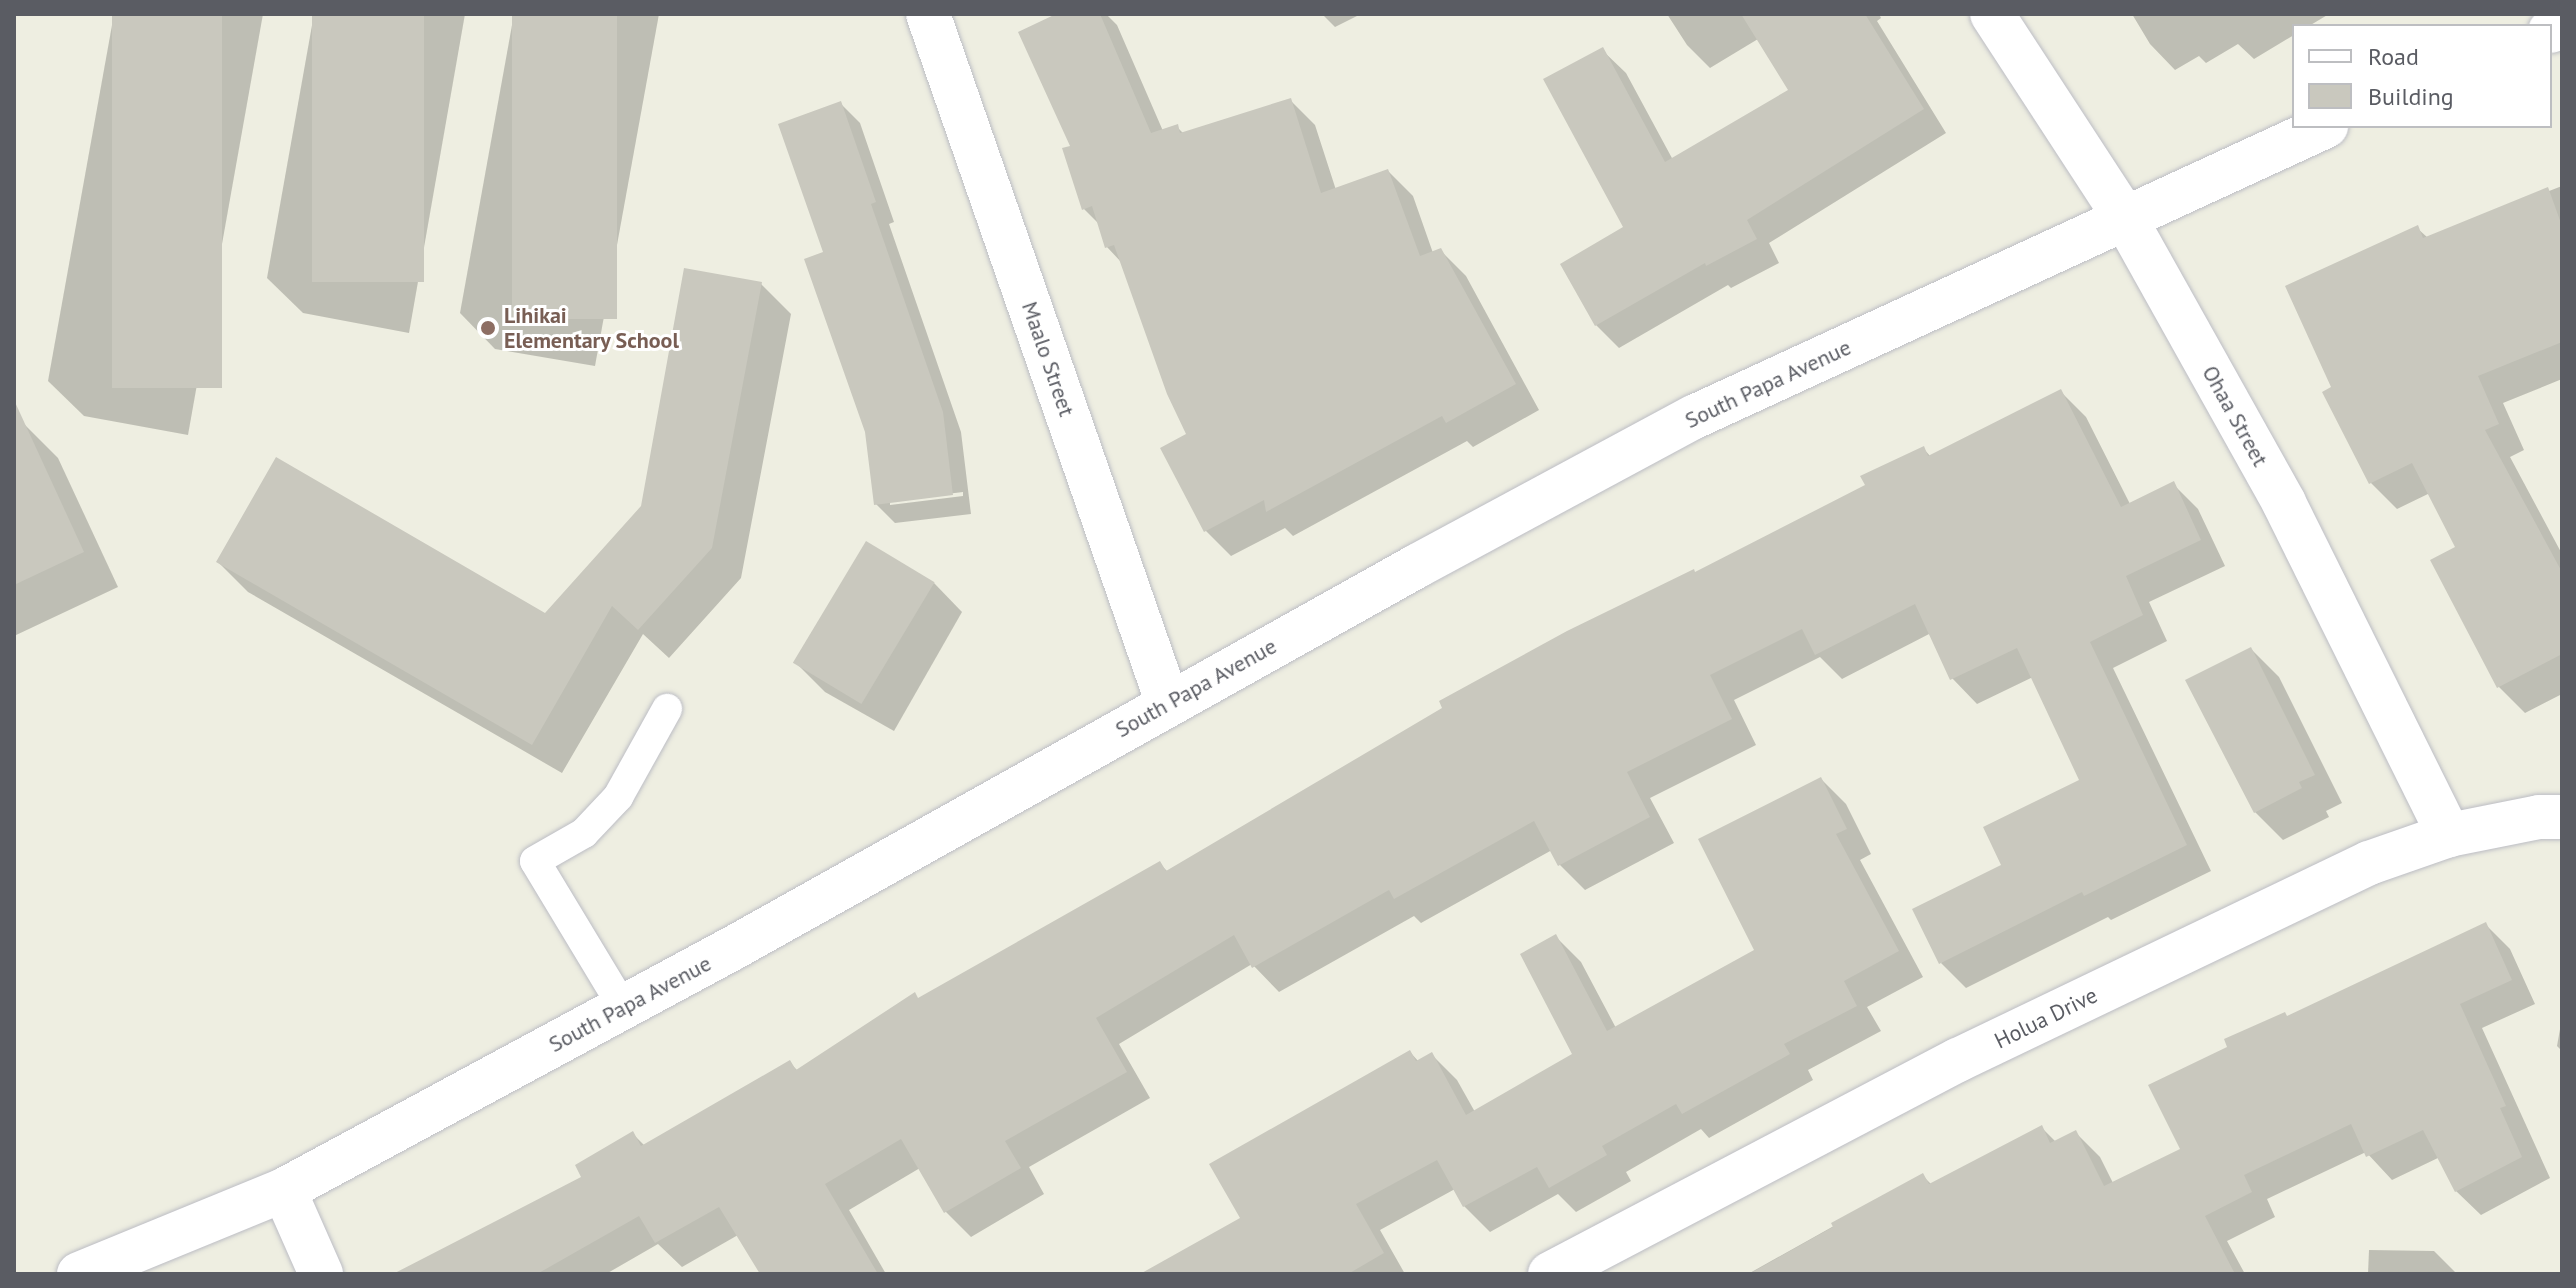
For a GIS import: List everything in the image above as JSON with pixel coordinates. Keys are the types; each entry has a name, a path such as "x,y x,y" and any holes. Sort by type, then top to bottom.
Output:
{"street":[{"name":"Maalo Street","path":"928,14 1168,704"},
{"name":"Ohaa Street","path":"1992,14 2125,218 2284,503 2449,835"},
{"name":"South Papa Avenue","path":"79,1274 284,1190 623,1007 1168,704 1694,417 2322,128"},
{"name":"Holua Drive","path":"1550,1274 1958,1060 2369,863 2449,835 2539,817 2562,817"},
{"path":"284,1190 321,1274"}],"lane":[{"path":"623,1007 535,861 584,833 618,797 667,709"}],"building":[{"path":"112,14 222,14 222,388 112,388"},
{"path":"312,14 424,14 424,282 312,282"},
{"path":"512,14 617,14 617,319 512,319"},
{"path":"1056,14 1100,14 1151,133 1178,124 1180,133 1291,98 1321,193 1388,169 1420,256 1441,248 1516,384 1446,423 1442,416 1266,512 1264,500 1204,532 1160,448 1186,434 1167,394 1114,245 1105,248 1092,206 1082,210 1062,148 1070,146 1018,32"},
{"path":"1741,14 1865,14 1924,109 1747,220 1757,239 1706,266 1705,263 1595,326 1560,264 1623,227 1543,79 1603,47 1665,162 1788,90"},
{"path":"841,101 876,202 871,204 943,412 953,495 874,505 865,432 804,259 823,252 778,124"},
{"path":"2548,187 2562,226 2562,342 2478,376 2499,424 2485,430 2562,572 2562,654 2497,688 2430,560 2455,547 2412,463 2369,484 2322,392 2331,387 2285,286 2418,225 2423,238"},
{"path":"684,268 762,282 712,548 638,630 612,606 532,745 216,562 276,457 545,613 641,506"},
{"path":"2061,389 2121,507 2174,481 2201,540 2126,576 2143,615 2090,642 2187,845 2084,896 2082,892 1939,964 1912,909 2001,865 1983,827 2079,780 2017,648 1950,680 1915,604 1815,655 1802,629 1710,675 1732,719 1627,772 1650,817 1558,866 1534,821 1394,899 1389,890 1252,968 1234,935 1096,1018 1127,1072 1005,1141 1021,1168 944,1213 901,1139 825,1184 878,1274 760,1274 719,1207 655,1243 639,1216 537,1274 393,1274 581,1177 575,1165 633,1131 641,1146 790,1060 796,1070 915,992 918,998 1160,861 1166,871 1442,708 1439,701 1567,631 1694,569 1695,572 1865,485 1860,476 1924,446 1928,456"},
{"path":"14,400 84,552 14,585"},
{"path":"866,541 935,582 861,704 793,663"},
{"path":"2251,647 2315,775 2299,782 2302,788 2254,813 2185,680"},
{"path":"1821,777 1847,829 1836,834 1899,951 1844,981 1857,1006 1784,1044 1790,1054 1682,1114 1676,1104 1602,1146 1607,1155 1549,1188 1537,1167 1463,1207 1437,1160 1356,1204 1384,1253 1348,1274 1140,1274 1240,1218 1209,1164 1410,1050 1416,1061 1432,1052 1466,1115 1572,1054 1520,954 1556,934 1607,1031 1754,950 1698,839"},
{"path":"2486,922 2512,980 2460,1004 2506,1106 2500,1108 2522,1157 2455,1192 2423,1130 2366,1157 2351,1124 2244,1175 2252,1192 2205,1216 2235,1274 1749,1274 1833,1227 1831,1223 1923,1173 1929,1184 2042,1125 2050,1143 2076,1130 2104,1186 2180,1149 2148,1085 2227,1047 2224,1039 2285,1012 2287,1016"}],"place":[{"name":"Lihikai Elementary School","path":"488,328"}]}
